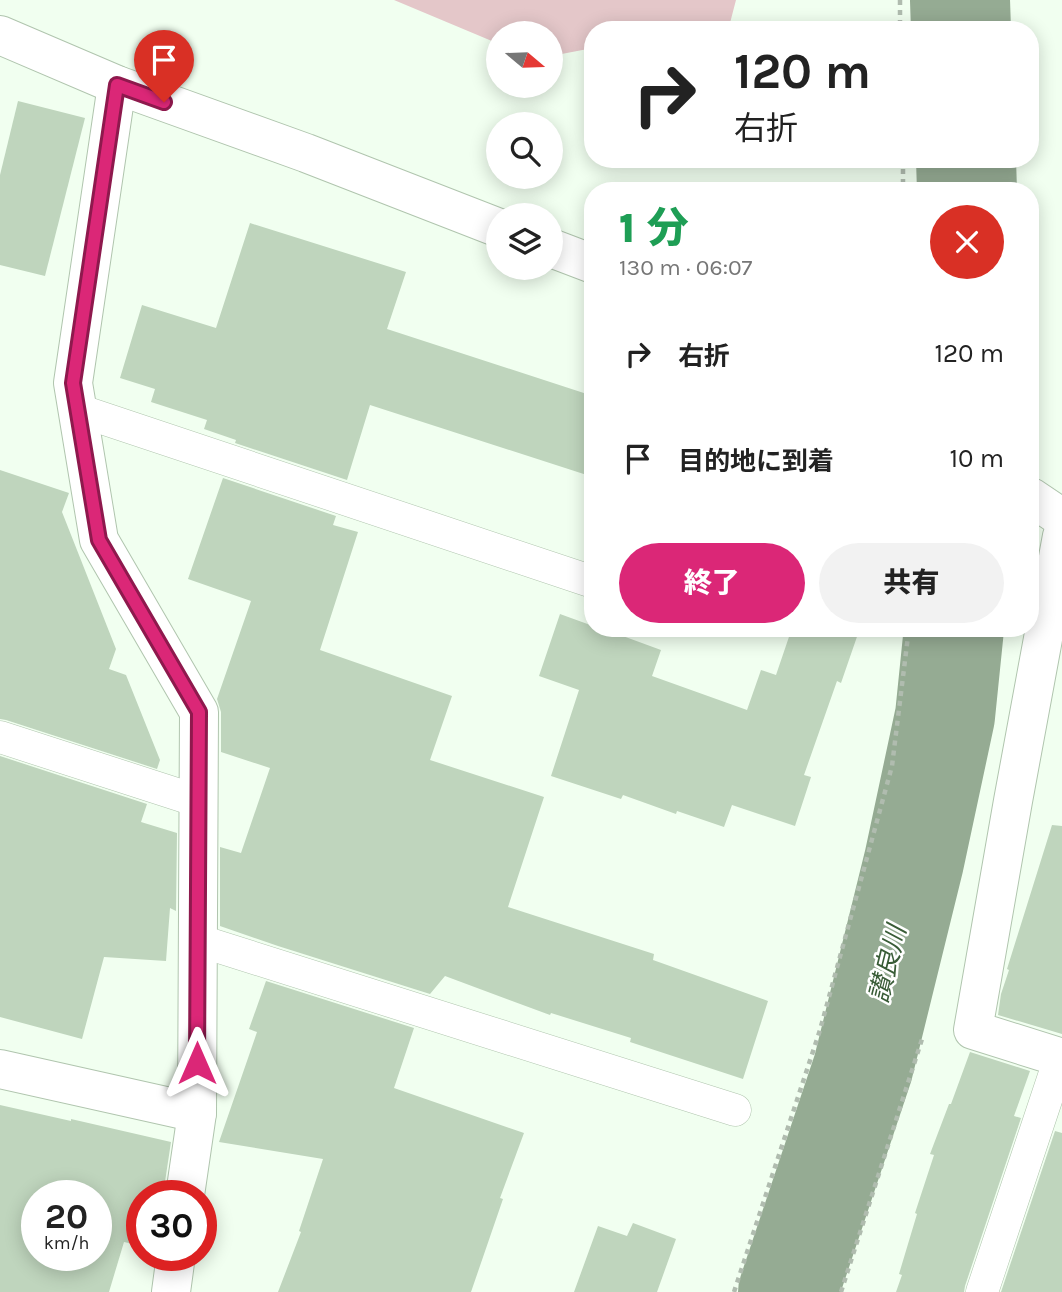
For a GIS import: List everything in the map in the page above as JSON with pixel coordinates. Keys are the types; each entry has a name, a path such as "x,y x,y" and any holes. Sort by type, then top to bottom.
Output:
{"street":[{"path":"0,35 117,85 306,153 486,223"},
{"path":"117,85 73,383 99,540 199,712 197,1113 187,1180"},
{"path":"563,253 584,261"},
{"path":"1039,502 1062,517"},
{"path":"1061,1058 973,1030 1062,536"},
{"path":"0,1069 197,1113"},
{"path":"171,1292 174,1271"}],"lane":[{"path":"78,410 584,579"},
{"path":"0,737 198,801"},
{"path":"197,940 735,1110"},
{"path":"982,1292 1061,1058"}],"path":[{"path":"900,0 900,21"},
{"path":"734,1292 820,1030 892,766 908,637"},
{"path":"841,1292 925,1029"}],"shaded area":[{"path":"394,0 736,0 731,21 584,21 584,50 564,54 564,21 486,21 486,39"}],"building":[{"path":"18,101 85,118 45,276 0,265 0,175"},
{"path":"250,223 406,272 387,329 584,393 584,474 370,405 347,480 235,443 236,440 204,429 207,420 151,402 155,389 120,378 142,305 216,328"},
{"path":"0,470 69,493 62,512 116,649 109,669 126,675 160,760 157,769 0,719"},
{"path":"223,478 336,516 333,525 358,532 320,650 452,696 430,760 544,797 508,907 654,954 653,960 768,1001 743,1079 630,1042 631,1038 551,1013 550,1015 445,976 430,994 220,926 220,847 241,853 270,768 221,752 221,712 217,699 251,601 188,579"},
{"path":"560,614 584,623 584,637 626,637 661,650 652,676 747,710 761,670 776,675 789,637 857,637 841,683 837,681 804,775 811,777 795,826 732,805 724,827 677,811 676,814 623,795 621,799 551,776 579,690 539,676"},
{"path":"0,756 147,804 141,822 177,833 176,911 170,908 166,961 104,957 82,1039 0,1017"},
{"path":"1052,825 1062,826 1062,1034 998,1015 1009,970 1007,969"},
{"path":"266,981 414,1028 394,1088 524,1133 500,1198 503,1199 471,1292 278,1292 301,1232 299,1231 323,1159 219,1142 257,1032 249,1029"},
{"path":"970,1052 1030,1071 1014,1116 1021,1118 964,1292 896,1292 917,1214 915,1213 934,1155 930,1154"},
{"path":"0,1105 171,1142 165,1180 126,1180 126,1242 109,1292 0,1292"},
{"path":"1055,1131 1062,1133 1062,1292 1001,1292"},
{"path":"633,1223 676,1239 657,1292 574,1292 598,1226 627,1236"}],"waterway":[{"name":"讃良川","path":"960,0 961,21"},
{"name":"讃良川","path":"966,168 967,182"},
{"name":"讃良川","path":"788,1292 863,1068 914,861 945,716 953,637"}],"route":[{"path":"164,102 117,85 73,383 99,540 199,712 197,1063"}]}
